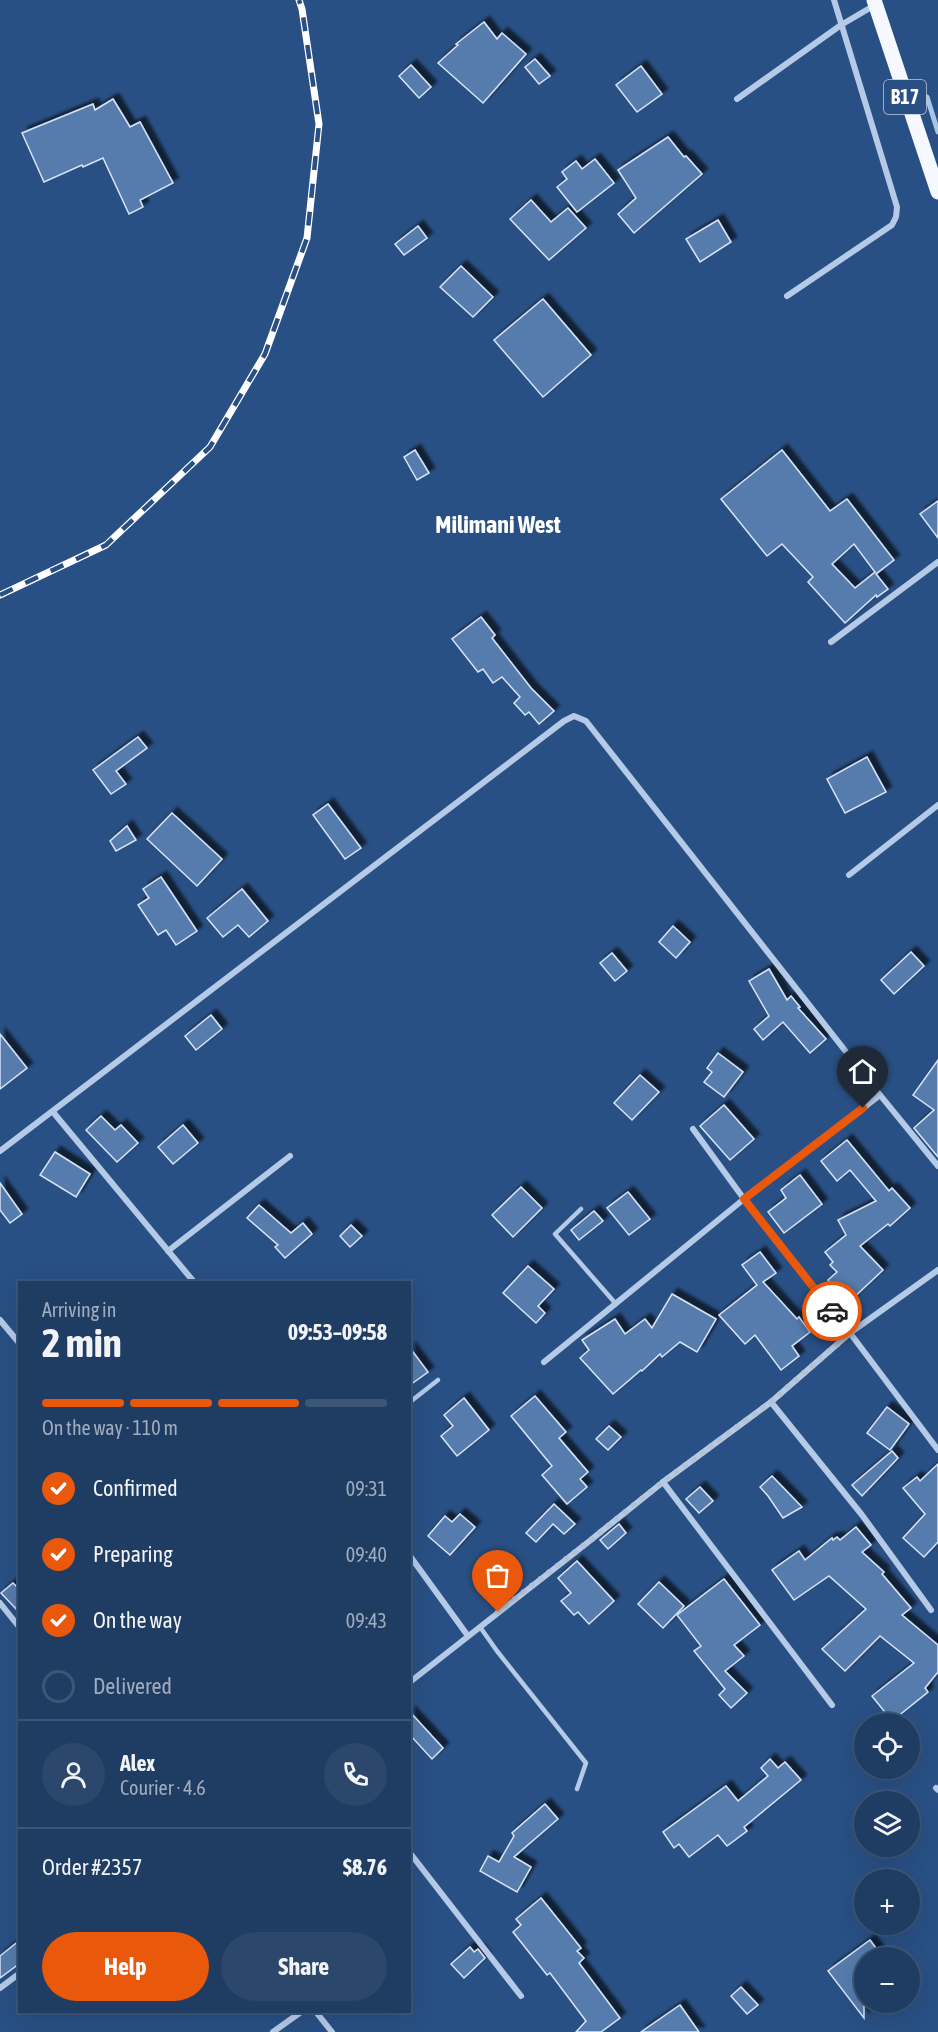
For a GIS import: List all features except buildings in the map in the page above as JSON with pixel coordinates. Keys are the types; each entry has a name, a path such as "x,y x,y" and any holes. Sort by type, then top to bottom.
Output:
{"main road":[{"name":"B17","path":"875,2 938,192"}],"street":[{"path":"787,296 892,225 896,217 897,207 834,0"},
{"path":"737,99 875,2"},
{"path":"831,642 938,562"},
{"path":"0,1151 564,721 574,716 586,721 938,1166"},
{"path":"849,875 938,805"},
{"path":"544,1362 744,1199 880,1095"},
{"path":"53,1112 193,1281"},
{"path":"693,1129 744,1199 850,1333 938,1450"},
{"path":"168,1251 290,1156"},
{"path":"411,1681 663,1482 771,1402 850,1333 938,1270"},
{"path":"0,1320 18,1342"},
{"path":"771,1402 862,1515 931,1610"},
{"path":"663,1482 832,1705"},
{"path":"411,1557 468,1636"},
{"path":"0,1603 18,1626"},
{"path":"411,1854 521,1996"},
{"path":"0,1988 18,1974"},
{"path":"273,2032 300,2013"},
{"path":"317,2013 332,2032"}],"lane":[{"path":"581,1209 555,1234 616,1304"},
{"path":"411,1401 438,1380"},
{"path":"480,1626 497,1651 586,1762 577,1789"}],"waterway":[{"path":"927,97 938,132"}],"railway":[{"path":"0,595 106,545 210,447 265,354 307,238 319,124 299,0"}],"way so far":[{"path":"498,1612 663,1482 771,1402 850,1333 832,1311"}],"district":[{"name":"Milimani West","path":"498,525"}],"route":[{"path":"832,1311 744,1199 863,1108"}]}
